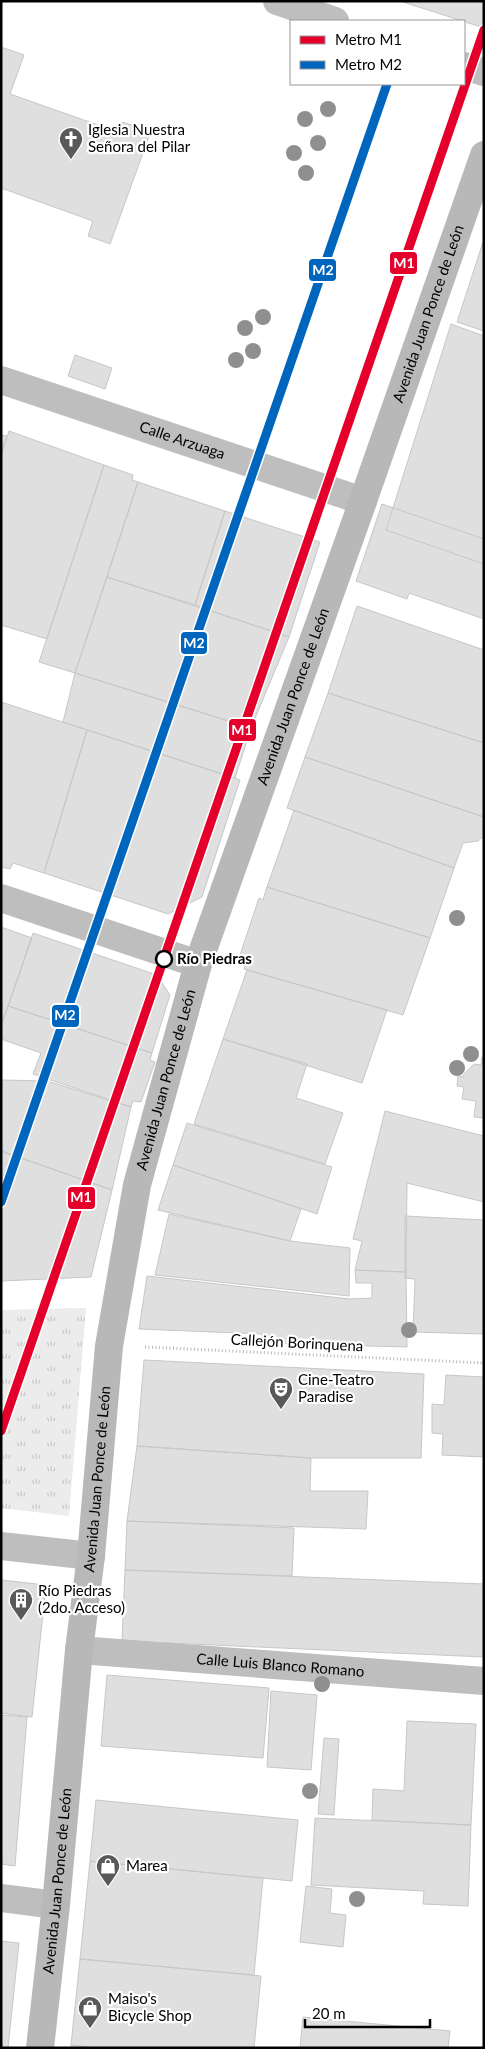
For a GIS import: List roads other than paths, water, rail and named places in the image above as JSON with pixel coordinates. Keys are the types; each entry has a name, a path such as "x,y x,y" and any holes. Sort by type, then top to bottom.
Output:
{"street":[{"path":"277,1 332,20"},
{"path":"465,66 484,72"},
{"name":"Avenida Juan Ponce de León","path":"40,2048 56,1905 79,1650 110,1346 137,1185 198,964 484,155"},
{"name":"Calle Arzuaga","path":"1,380 363,501"},
{"path":"1,898 198,964"},
{"path":"1,1546 90,1556"},
{"name":"Calle Luis Blanco Romano","path":"79,1650 484,1681"},
{"path":"1,1898 56,1905"}],"metro line":[{"name":"M1","path":"1,1431 484,30"},
{"name":"M2","path":"1,1202 387,85"}],"place":[{"name":"Iglesia Nuestra Señora del Pilar","path":"71,160"},
{"name":"Río Piedras","path":"164,959"},
{"name":"Cine-Teatro Paradise","path":"281,1410"},
{"name":"Río Piedras (2do. Acceso)","path":"21,1621"},
{"name":"Marea","path":"108,1887"},
{"name":"Maiso's Bicycle Shop","path":"90,2029"}]}
